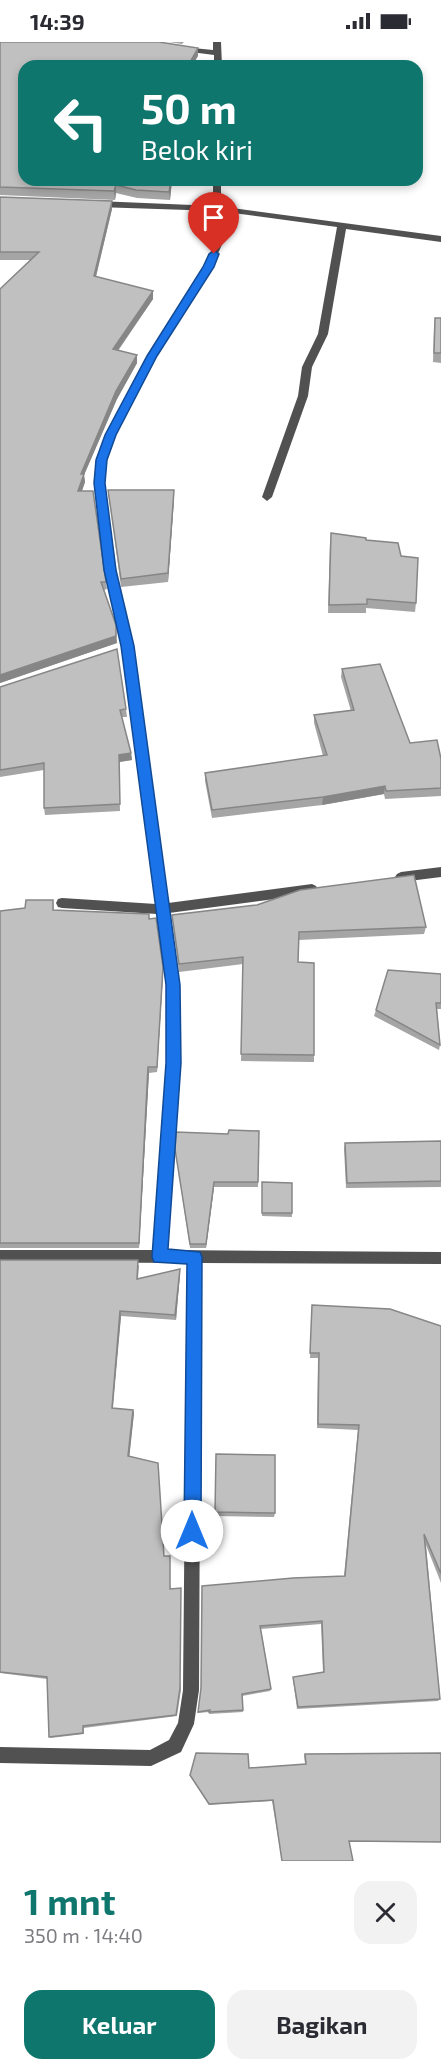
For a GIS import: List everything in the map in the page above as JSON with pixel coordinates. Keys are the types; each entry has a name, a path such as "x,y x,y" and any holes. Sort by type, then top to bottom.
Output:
{"street":[{"path":"217,42 218,60"},
{"path":"174,49 218,53"},
{"path":"160,1257 173,1063 173,985 110,570 99,483 102,460 111,435 152,356 208,267 220,240 222,209 217,200 217,186"},
{"path":"82,203 222,209 441,239"},
{"path":"267,497 303,396 307,367 323,334 342,225"},
{"path":"383,880 441,872"},
{"path":"62,903 163,909 325,887"},
{"path":"0,1256 441,1258"},
{"path":"0,1755 151,1758 175,1746 186,1724 191,1690 194,1257"}],"building":[{"path":"0,42 159,42 198,48 191,60 18,60 18,186 116,186 114,191 0,187"},
{"path":"120,186 170,186 169,192 136,190"},
{"path":"0,197 112,201 94,276 153,291 113,349 137,355 116,391 81,474 84,474 78,491 93,491 106,582 101,582 116,625 116,636 0,675 0,289 39,252 0,252"},
{"path":"435,318 441,318 441,353 434,353"},
{"path":"108,490 174,490 168,573 121,579"},
{"path":"331,533 398,543 401,556 418,558 416,603 367,599 367,604 329,605"},
{"path":"117,649 126,709 120,710 131,753 119,755 120,804 44,808 44,763 0,770 0,687"},
{"path":"380,664 410,743 437,740 441,759 441,788 386,791 385,786 323,797 212,810 205,773 327,755 314,715 354,710 342,669"},
{"path":"414,875 426,927 299,932 298,962 314,963 314,1055 241,1054 243,957 179,964 172,915 257,905 300,890"},
{"path":"26,900 53,900 53,910 149,914 149,919 156,918 163,967 157,1067 148,1067 139,1243 0,1243 0,911 25,908"},
{"path":"388,970 441,974 441,1003 436,1003 440,1045 376,1010"},
{"path":"229,1130 259,1131 258,1182 214,1182 206,1244 190,1244 175,1149 176,1132 228,1134"},
{"path":"441,1141 441,1181 347,1183 345,1143"},
{"path":"262,1182 292,1183 292,1213 262,1213"},
{"path":"0,1260 138,1260 137,1279 180,1269 175,1315 120,1311 112,1408 133,1410 128,1456 158,1463 164,1556 170,1556 170,1589 181,1588 180,1688 176,1715 83,1726 83,1733 49,1737 47,1677 0,1672"},
{"path":"312,1305 390,1309 441,1326 441,1574 424,1534 440,1699 298,1707 293,1677 324,1672 322,1621 260,1626 271,1689 242,1694 243,1710 198,1712 201,1688 202,1586 345,1576 359,1425 318,1424 319,1353 310,1353"},
{"path":"216,1454 275,1455 275,1513 215,1512"},
{"path":"196,1753 248,1754 249,1768 306,1764 305,1754 441,1753 441,1842 349,1841 353,1861 282,1861 273,1800 209,1804 190,1775"}],"route":[{"path":"192,1531 194,1257 160,1257 173,1063 173,985 128,646 110,570 99,483 102,460 111,435 152,356 214,254"}]}
